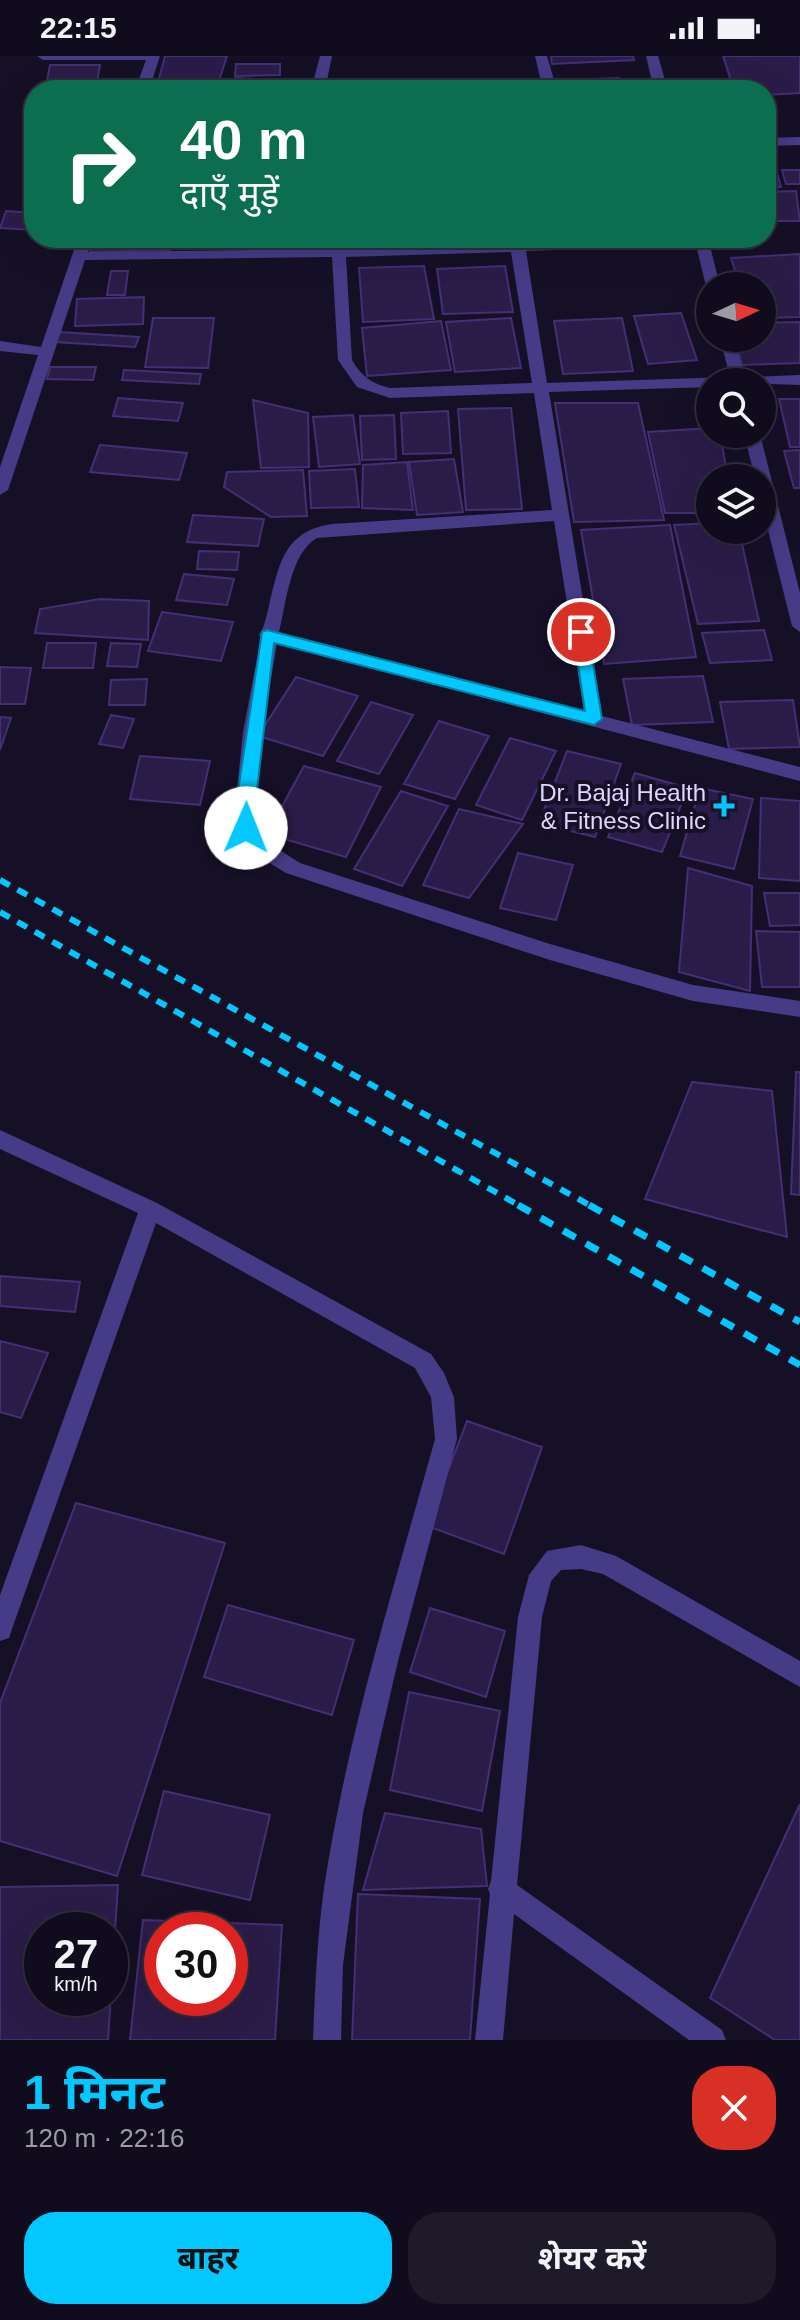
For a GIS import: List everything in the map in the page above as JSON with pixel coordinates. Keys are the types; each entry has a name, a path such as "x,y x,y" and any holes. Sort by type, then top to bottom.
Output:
{"street":[{"path":"43,56 154,56 146,80"},
{"path":"320,80 326,56"},
{"path":"541,56 547,80"},
{"path":"652,56 658,80"},
{"path":"776,142 800,141"},
{"path":"0,490 81,248"},
{"path":"78,256 518,248 594,719"},
{"path":"703,248 709,272"},
{"path":"339,253 345,360 352,375 365,388 390,393 696,383"},
{"path":"0,346 47,352"},
{"path":"776,381 800,380"},
{"path":"756,448 800,626"},
{"path":"562,515 320,532 302,540 289,560 267,635 245,798 246,828 261,848 293,868 550,952 693,993 800,1009"},
{"path":"267,635 800,774"},
{"path":"0,1139 150,1209 423,1361 439,1381 446,1409 446,1439 362,1761 337,1881 326,1989 327,2040"},
{"path":"0,1629 150,1209"},
{"path":"489,2040 501,1889 530,1617 541,1575 555,1559 581,1557 608,1564 800,1675"},
{"path":"501,1889 712,2040"}],"building":[{"path":"165,56 227,56 219,80 159,80"},
{"path":"551,56 633,56 634,60 552,64"},
{"path":"723,56 800,56 800,93 776,94 776,80 731,80"},
{"path":"236,64 280,64 280,75 235,76"},
{"path":"50,65 100,65 97,80 47,80"},
{"path":"619,78 620,80 567,80"},
{"path":"776,170 781,187 776,187"},
{"path":"782,170 800,170 800,184 786,184"},
{"path":"796,191 800,221 776,221 776,192"},
{"path":"6,211 24,212 24,229 0,228"},
{"path":"91,248 170,248 170,250 90,252"},
{"path":"305,248 348,250 305,250"},
{"path":"800,254 800,317 776,318 776,272 736,272 731,258"},
{"path":"424,266 434,319 363,322 359,268"},
{"path":"505,266 513,312 443,314 437,269"},
{"path":"111,271 128,271 125,295 107,295"},
{"path":"144,297 143,324 75,326 77,299"},
{"path":"681,313 697,360 648,364 634,316"},
{"path":"153,318 214,318 208,368 145,367"},
{"path":"511,318 521,368 455,372 446,322"},
{"path":"622,318 633,371 563,374 554,321"},
{"path":"441,321 451,370 367,376 362,328"},
{"path":"800,322 800,363 742,365 739,352 776,352 776,323"},
{"path":"59,332 139,337 135,347 55,342"},
{"path":"50,367 96,367 93,380 47,379"},
{"path":"124,370 201,374 199,384 122,380"},
{"path":"118,398 183,403 178,421 113,416"},
{"path":"779,399 800,399 800,447 790,447"},
{"path":"253,400 308,413 309,467 261,468"},
{"path":"555,403 638,403 664,520 574,522"},
{"path":"511,408 522,509 466,510 458,409"},
{"path":"448,411 451,453 403,454 401,413"},
{"path":"353,415 360,464 319,467 313,417"},
{"path":"394,415 396,459 362,460 360,416"},
{"path":"696,429 696,448 723,448 725,464 696,464 696,513 665,513 648,432"},
{"path":"100,445 187,453 179,480 90,472"},
{"path":"800,450 800,488 794,488 784,451"},
{"path":"454,459 463,512 417,515 409,462"},
{"path":"407,462 413,510 362,508 363,465"},
{"path":"355,469 359,507 311,508 309,471"},
{"path":"303,470 307,516 271,517 224,487 227,472"},
{"path":"193,515 264,519 258,546 187,542"},
{"path":"696,524 696,544 742,544 759,621 698,624 674,525"},
{"path":"670,525 696,657 604,664 581,530"},
{"path":"199,551 239,552 237,570 197,569"},
{"path":"184,574 234,579 227,605 176,600"},
{"path":"100,599 149,601 148,640 35,633 40,609"},
{"path":"162,612 233,622 221,661 148,651"},
{"path":"764,630 772,660 710,663 702,633"},
{"path":"47,643 96,643 93,668 43,668"},
{"path":"111,643 141,644 137,667 107,666"},
{"path":"0,667 31,668 25,704 0,704"},
{"path":"703,676 713,722 632,725 623,679"},
{"path":"296,677 358,696 323,756 258,736"},
{"path":"147,679 145,705 109,705 111,680"},
{"path":"793,700 800,747 729,749 720,702"},
{"path":"371,702 413,715 379,774 337,761"},
{"path":"111,715 134,719 123,748 99,744"},
{"path":"0,717 11,718 0,750"},
{"path":"439,721 489,736 455,799 404,784"},
{"path":"510,738 556,751 522,820 476,805"},
{"path":"567,751 621,764 595,837 539,823"},
{"path":"140,756 210,761 200,805 130,799"},
{"path":"304,766 381,787 346,857 267,834"},
{"path":"635,773 688,788 662,852 608,837"},
{"path":"700,788 753,799 734,869 680,856"},
{"path":"401,791 448,806 402,886 354,869"},
{"path":"761,798 800,801 800,881 759,878"},
{"path":"459,809 523,824 469,898 423,885"},
{"path":"518,853 573,865 556,920 500,908"},
{"path":"688,868 752,886 750,991 679,972"},
{"path":"764,893 800,893 800,925 770,926"},
{"path":"756,931 800,932 800,987 762,987"},
{"path":"796,1072 800,1072 800,1195 791,1194"},
{"path":"692,1082 772,1091 787,1237 645,1199"},
{"path":"0,1276 80,1282 75,1312 0,1306"},
{"path":"0,1341 48,1353 21,1418 0,1412"},
{"path":"467,1421 542,1447 504,1554 427,1526"},
{"path":"76,1503 225,1543 117,1876 0,1841 0,1703"},
{"path":"228,1605 354,1640 332,1715 204,1677"},
{"path":"430,1608 505,1631 486,1697 410,1672"},
{"path":"409,1692 500,1711 482,1811 390,1790"},
{"path":"164,1791 270,1815 250,1900 142,1875"},
{"path":"800,1804 800,2040 775,2040 710,1998"},
{"path":"385,1813 481,1829 487,1886 363,1890"},
{"path":"118,1885 116,1912 24,1912 24,2016 110,2016 108,2040 0,2040 0,1887"},
{"path":"358,1894 480,1899 470,2040 352,2040"},
{"path":"143,1920 144,2016 248,2016 248,1924 282,1925 275,2040 130,2040"}],"railway":[{"path":"0,880 593,1207"},
{"path":"0,912 522,1207"},
{"path":"518,1205 800,1365"},
{"path":"589,1205 800,1322"}],"place":[{"name":"Dr. Bajaj Health & Fitness Clinic","path":"724,806"}],"route":[{"path":"246,828 245,798 267,635 594,719 581,632"}]}
